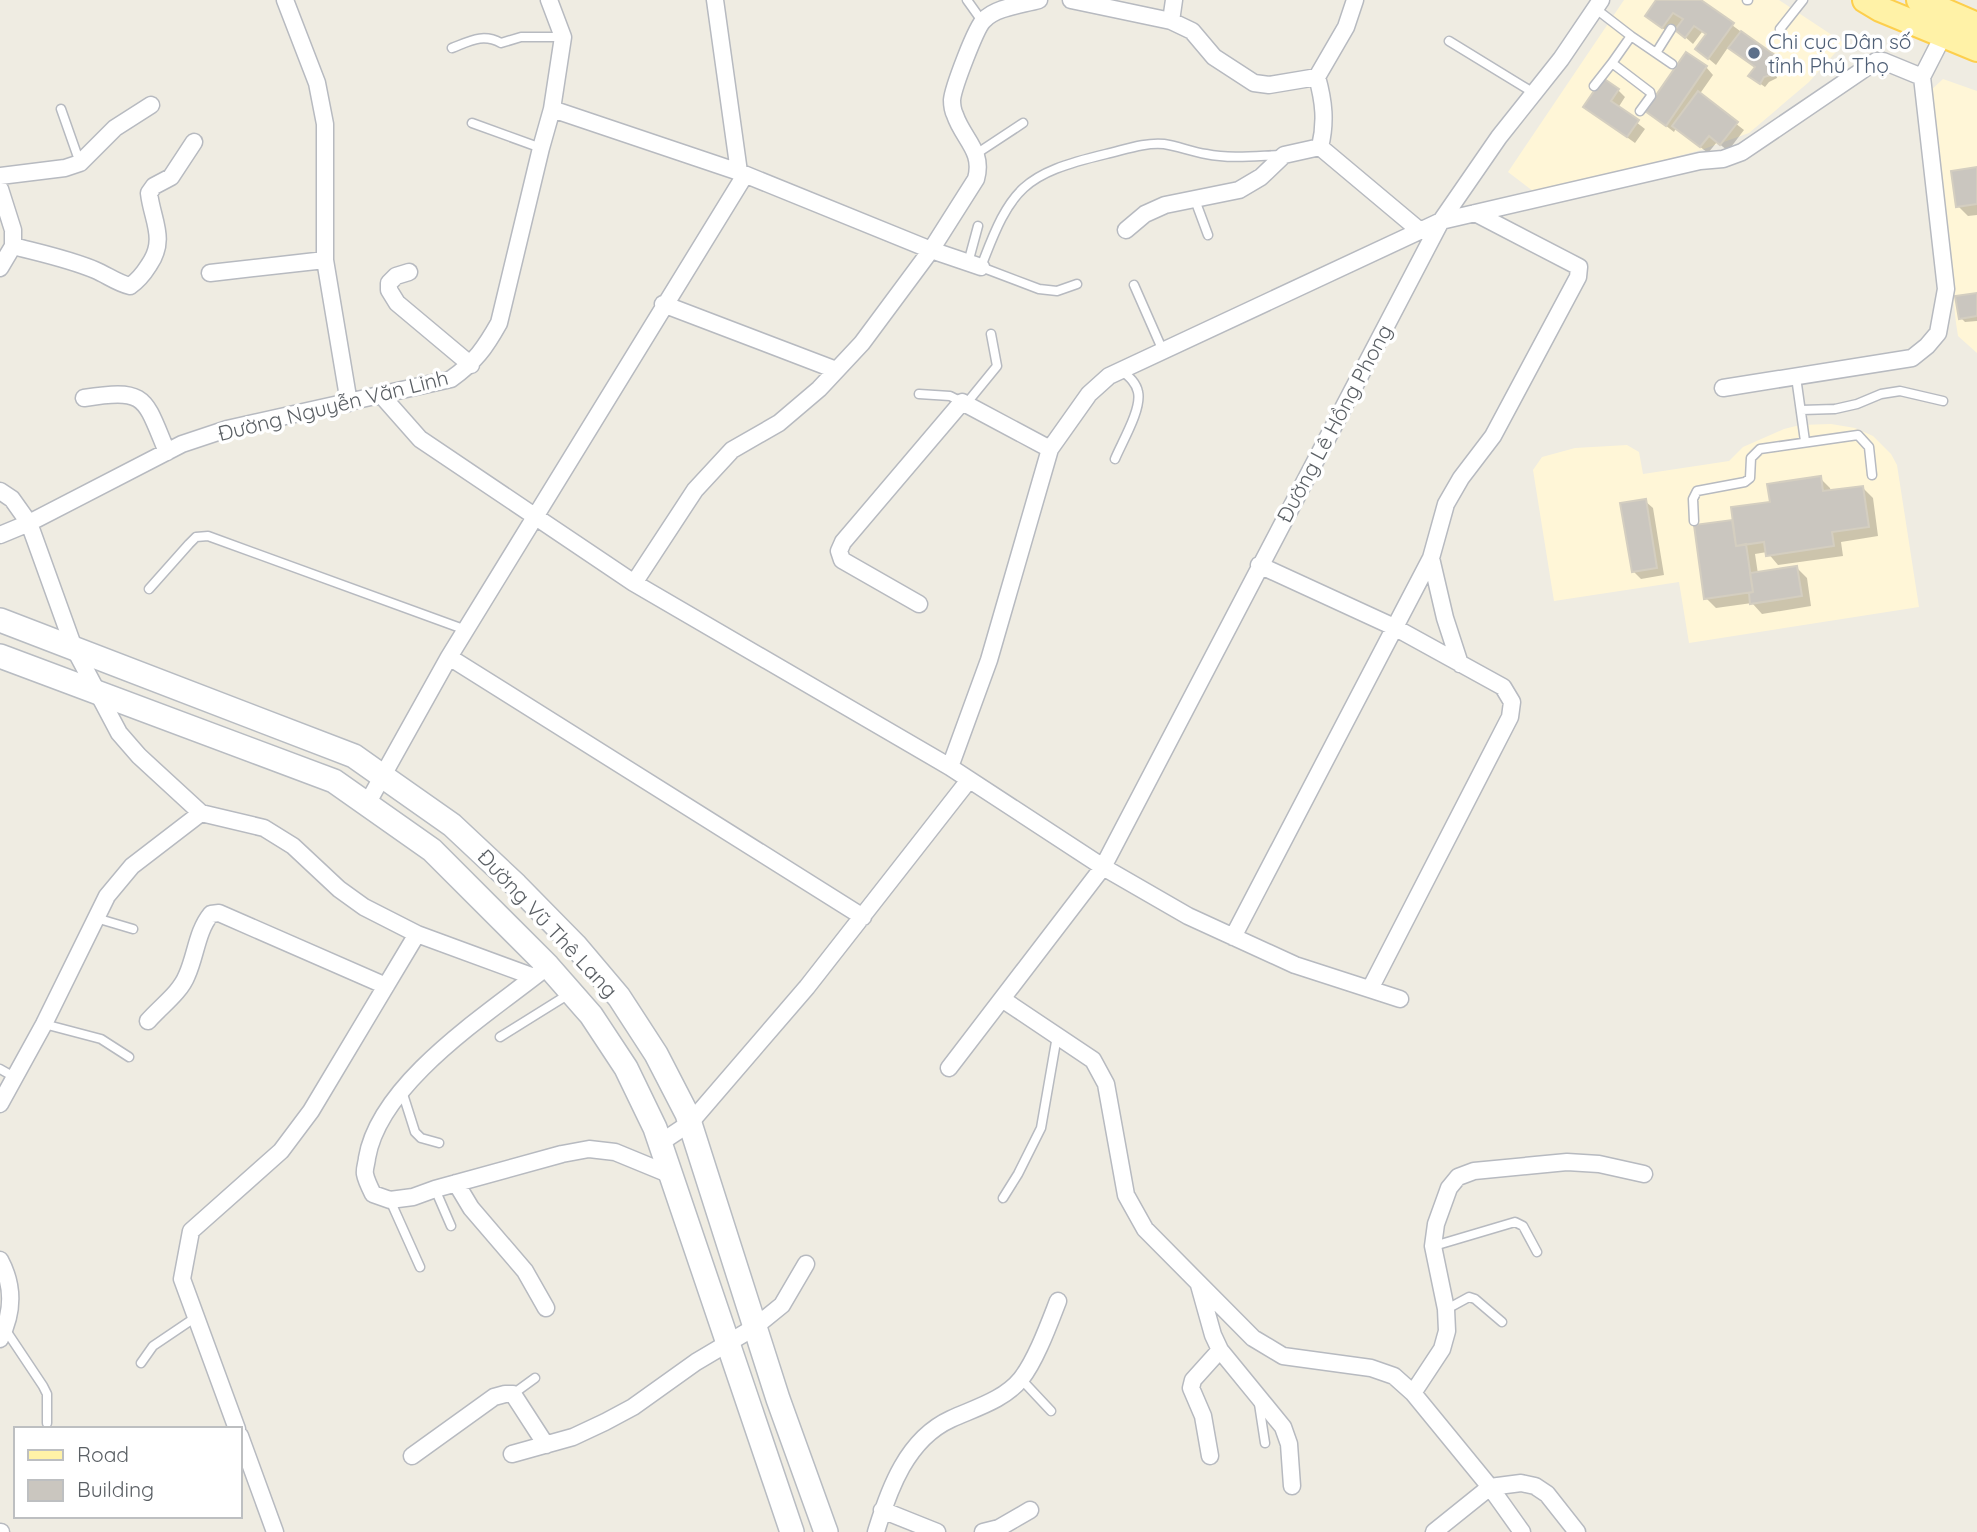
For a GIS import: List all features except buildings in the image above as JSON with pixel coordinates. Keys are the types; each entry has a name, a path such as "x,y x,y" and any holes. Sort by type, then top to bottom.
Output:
{"main road":[{"path":"1865,0 1977,49"},
{"path":"1919,0 1977,25"}],"street":[{"name":"Đường Nguyễn Văn Linh","path":"0,535 29,523 182,444 227,429 451,379 471,365 486,347 499,323 552,109 563,37 557,15 549,0"},
{"path":"367,804 449,657 742,173 715,0"},
{"path":"634,583 695,490 732,450 779,423 819,389 862,343 931,250 976,178 980,166 955,116 952,101 982,21 993,13 1039,0"},
{"path":"1071,0 1113,4 1171,21 1192,32 1214,57 1254,83 1269,85 1317,77"},
{"path":"1171,21 1174,0"},
{"path":"1320,147 1325,129 1324,107 1317,77 1346,27 1355,0"},
{"path":"288,1 317,83 326,124 325,260 349,403"},
{"name":"Đường Lê Hồng Phong","path":"949,1068 1103,867 1441,221 1499,137 1599,4"},
{"path":"1723,388 1912,358 1938,333 1945,289 1922,77 1943,36"},
{"path":"950,766 989,660 1050,449 1089,394 1109,376 1441,221 1723,159 1742,152 1876,61 1883,61 1922,77"},
{"path":"0,176 65,168 80,163 115,128 151,105"},
{"path":"552,109 742,173 974,265"},
{"path":"13,246 95,270 119,284 130,286 139,280 155,256 159,244 149,193 154,186 171,177 194,142"},
{"path":"1126,230 1145,214 1165,205 1239,190 1261,177 1284,155 1320,147"},
{"path":"1320,147 1419,230"},
{"path":"0,190 13,230 13,246 0,268"},
{"path":"1233,937 1431,558 1446,505 1461,478 1493,436 1578,277 1579,267 1475,213"},
{"path":"210,272 325,260"},
{"path":"409,272 396,276 389,283 389,290 397,303 471,365"},
{"path":"663,304 836,370"},
{"path":"84,398 117,393 136,396 150,411 167,452"},
{"path":"382,396 420,439 634,583 950,766 1103,867 1188,916 1295,965 1400,999"},
{"path":"919,604 842,560 839,551 843,542 964,403 1050,449"},
{"path":"0,491 12,499 29,523 74,648 119,733 139,756 201,813 264,828 293,846 339,889 365,907 417,934 541,971"},
{"path":"1431,558 1445,618 1461,664"},
{"path":"1259,565 1394,627 1503,687 1513,702 1510,717 1370,989"},
{"name":"Đường Vũ Thê Lang","path":"0,621 354,756 452,825 575,945 619,997 656,1054 690,1123 755,1327 826,1532"},
{"name":"Đường Vũ Thê Lang","path":"0,656 334,781 432,850 541,971 572,993 591,1015 626,1068 660,1143 792,1532"},
{"path":"449,657 863,917"},
{"path":"660,1143 690,1123 807,987 969,779"},
{"path":"0,1104 44,1024 107,896 132,866 201,813"},
{"path":"148,1021 179,990 187,975 205,922 211,914 219,913 386,986"},
{"path":"236,1427 182,1279 191,1231 281,1152 311,1111 417,934"},
{"path":"541,971 426,1065 382,1117 370,1142 365,1173 373,1194 390,1200 414,1197 562,1153 589,1149 615,1152 671,1175"},
{"path":"1002,999 1093,1060 1106,1084 1126,1195 1145,1229 1253,1338 1283,1356 1371,1367 1394,1376 1413,1393 1490,1487 1522,1532"},
{"path":"1413,1393 1442,1349 1447,1331 1446,1309 1433,1246 1436,1224 1449,1188 1458,1177 1474,1171 1567,1162 1599,1164 1644,1174"},
{"path":"456,1183 471,1208 525,1271 546,1308"},
{"path":"0,1260 12,1296 3,1334"},
{"path":"512,1454 573,1437 605,1422 755,1327 782,1305 806,1264"},
{"path":"1199,1283 1220,1350 1283,1427 1289,1444 1292,1486"},
{"path":"876,1532 906,1458 925,1435 949,1420 1002,1396 1021,1379 1044,1336 1058,1301"},
{"path":"1210,1456 1203,1416 1191,1388 1193,1380 1220,1350"},
{"path":"412,1456 495,1397 505,1394 513,1394 546,1445"},
{"path":"242,1441 275,1532"},
{"path":"1434,1532 1490,1487 1521,1483 1535,1486 1547,1494 1577,1532"},
{"path":"779,1495 809,1486"},
{"path":"883,1510 937,1532"},
{"path":"983,1532 999,1528 1030,1510"}],"lane":[{"path":"967,0 982,21"},
{"path":"1780,29 1803,0"},
{"path":"1599,4 1631,36 1672,64"},
{"path":"1656,53 1671,29"},
{"path":"1594,86 1631,36"},
{"path":"452,48 480,37 490,37 500,43 521,37 563,37"},
{"path":"1449,41 1534,93"},
{"path":"1612,63 1650,92 1651,96 1640,111"},
{"path":"61,108 80,163"},
{"path":"472,123 541,148"},
{"path":"976,154 1023,123"},
{"path":"974,265 1013,199 1029,181 1056,168 1143,146 1163,144 1206,154 1284,155"},
{"path":"1195,200 1209,235"},
{"path":"974,265 978,226"},
{"path":"974,265 1039,289 1057,291 1077,284"},
{"path":"1134,285 1163,351"},
{"path":"919,394 950,396 964,403 997,366 991,334"},
{"path":"1115,459 1138,407 1139,393 1135,383 1121,370"},
{"path":"1796,377 1805,441"},
{"path":"1801,410 1835,410 1881,394 1900,391 1943,401"},
{"path":"1693,521 1693,499 1698,491 1745,482 1751,478 1751,458 1760,449 1858,435 1869,447 1872,475"},
{"path":"149,589 196,537 208,536 466,630"},
{"path":"96,918 134,929"},
{"path":"500,1037 572,993"},
{"path":"44,1024 101,1039 130,1057"},
{"path":"1003,1198 1041,1128 1057,1036"},
{"path":"0,1069 16,1078"},
{"path":"402,1091 415,1132 421,1138 439,1143"},
{"path":"435,1189 452,1226"},
{"path":"390,1200 421,1267"},
{"path":"1433,1246 1515,1222 1522,1226 1537,1252"},
{"path":"1446,1309 1469,1297 1475,1298 1502,1322"},
{"path":"141,1363 153,1346 196,1317"},
{"path":"3,1334 47,1394 47,1423"},
{"path":"513,1394 535,1378"},
{"path":"1021,1379 1051,1411"},
{"path":"1257,1394 1265,1443"}],"shaded area":[{"path":"1624,0 1779,0 1844,43 1809,82 1749,133 1701,150 1537,194 1508,172"},
{"path":"1943,79 1977,91 1977,353 1958,336 1956,323 1930,91"},
{"path":"1831,424 1855,428 1873,436 1891,454 1897,465 1919,607 1689,643 1679,582 1554,601 1533,470 1542,457 1575,448 1627,445 1639,452 1643,474 1729,461 1743,447 1784,429 1800,425"}],"place":[{"name":"Chi cục Dân số tỉnh Phú Thọ","path":"1754,53"}]}
